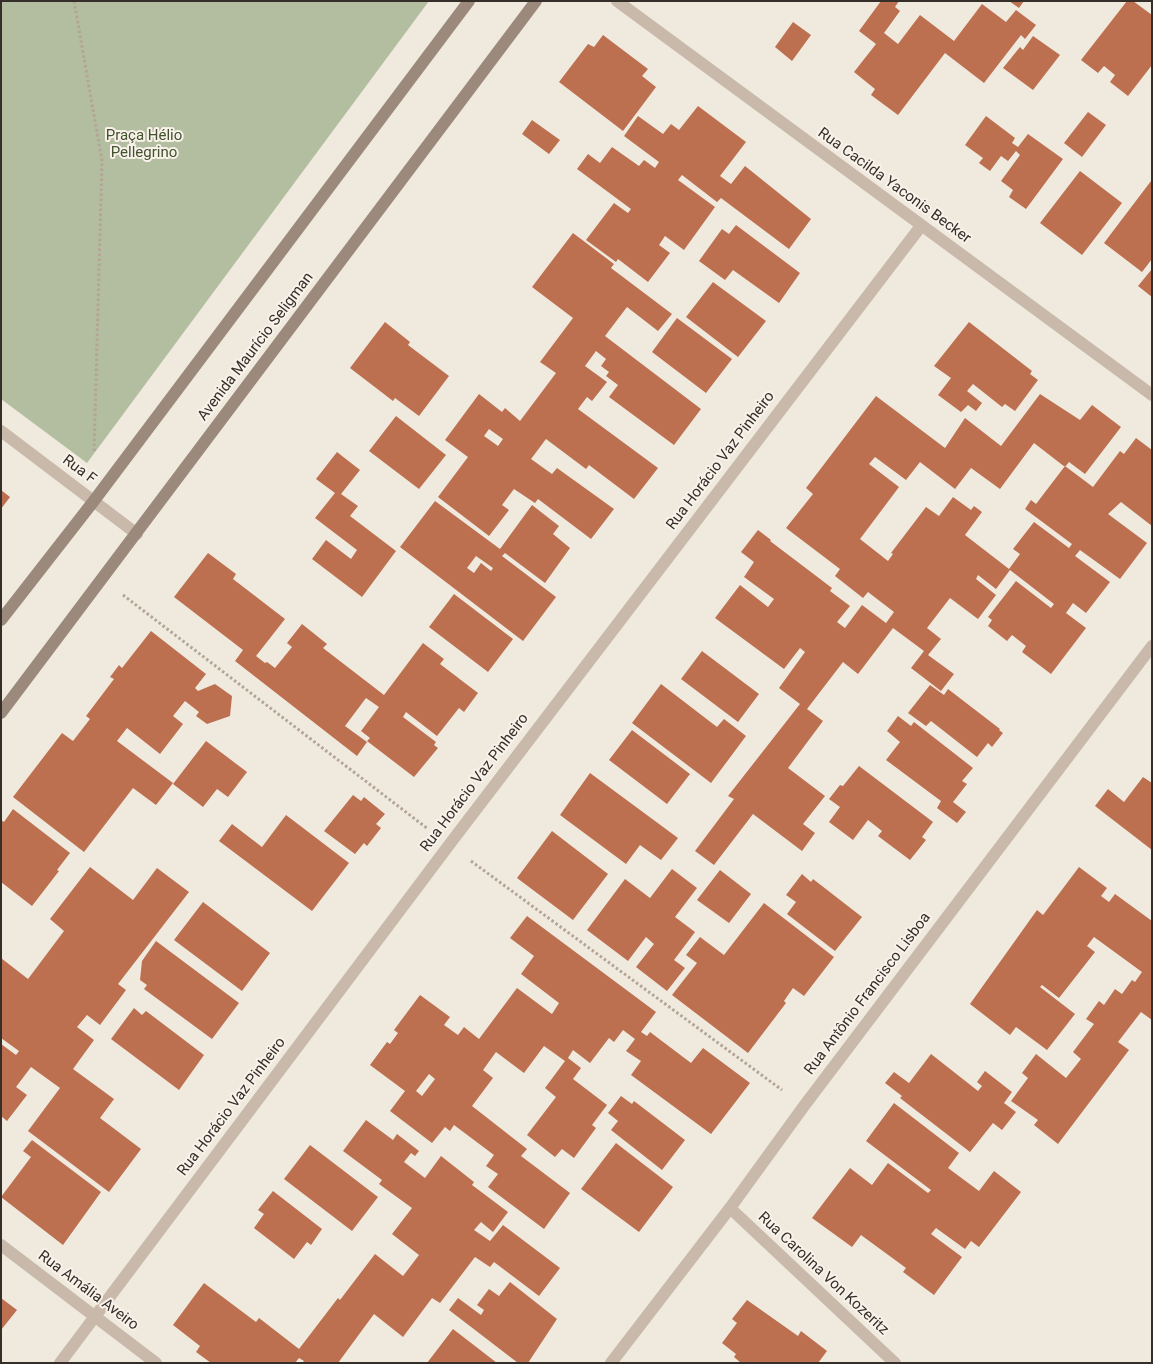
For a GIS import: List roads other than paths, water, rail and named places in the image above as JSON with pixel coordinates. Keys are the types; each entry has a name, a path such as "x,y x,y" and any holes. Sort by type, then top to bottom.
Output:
{"main road":[{"path":"1,620 93,502 468,1"},
{"name":"Avenida Maurício Seligman","path":"1,712 137,534 536,1"}],"street":[{"name":"Rua Cacilda Yaconis Becker","path":"617,1 1152,395"},
{"name":"Rua Horácio Vaz Pinheiro","path":"60,1363 455,837 921,226"},
{"name":"Rua F","path":"1,431 137,534"},
{"name":"Rua Antônio Francisco Lisboa","path":"611,1363 730,1208 810,1098 1152,646"},
{"name":"Rua Carolina Von Kozeritz","path":"730,1208 894,1363"},
{"name":"Rua Amália Aveiro","path":"1,1245 156,1363"}],"park label":[{"name":"Praça Hélio Pellegrino","path":"144,144"}]}
